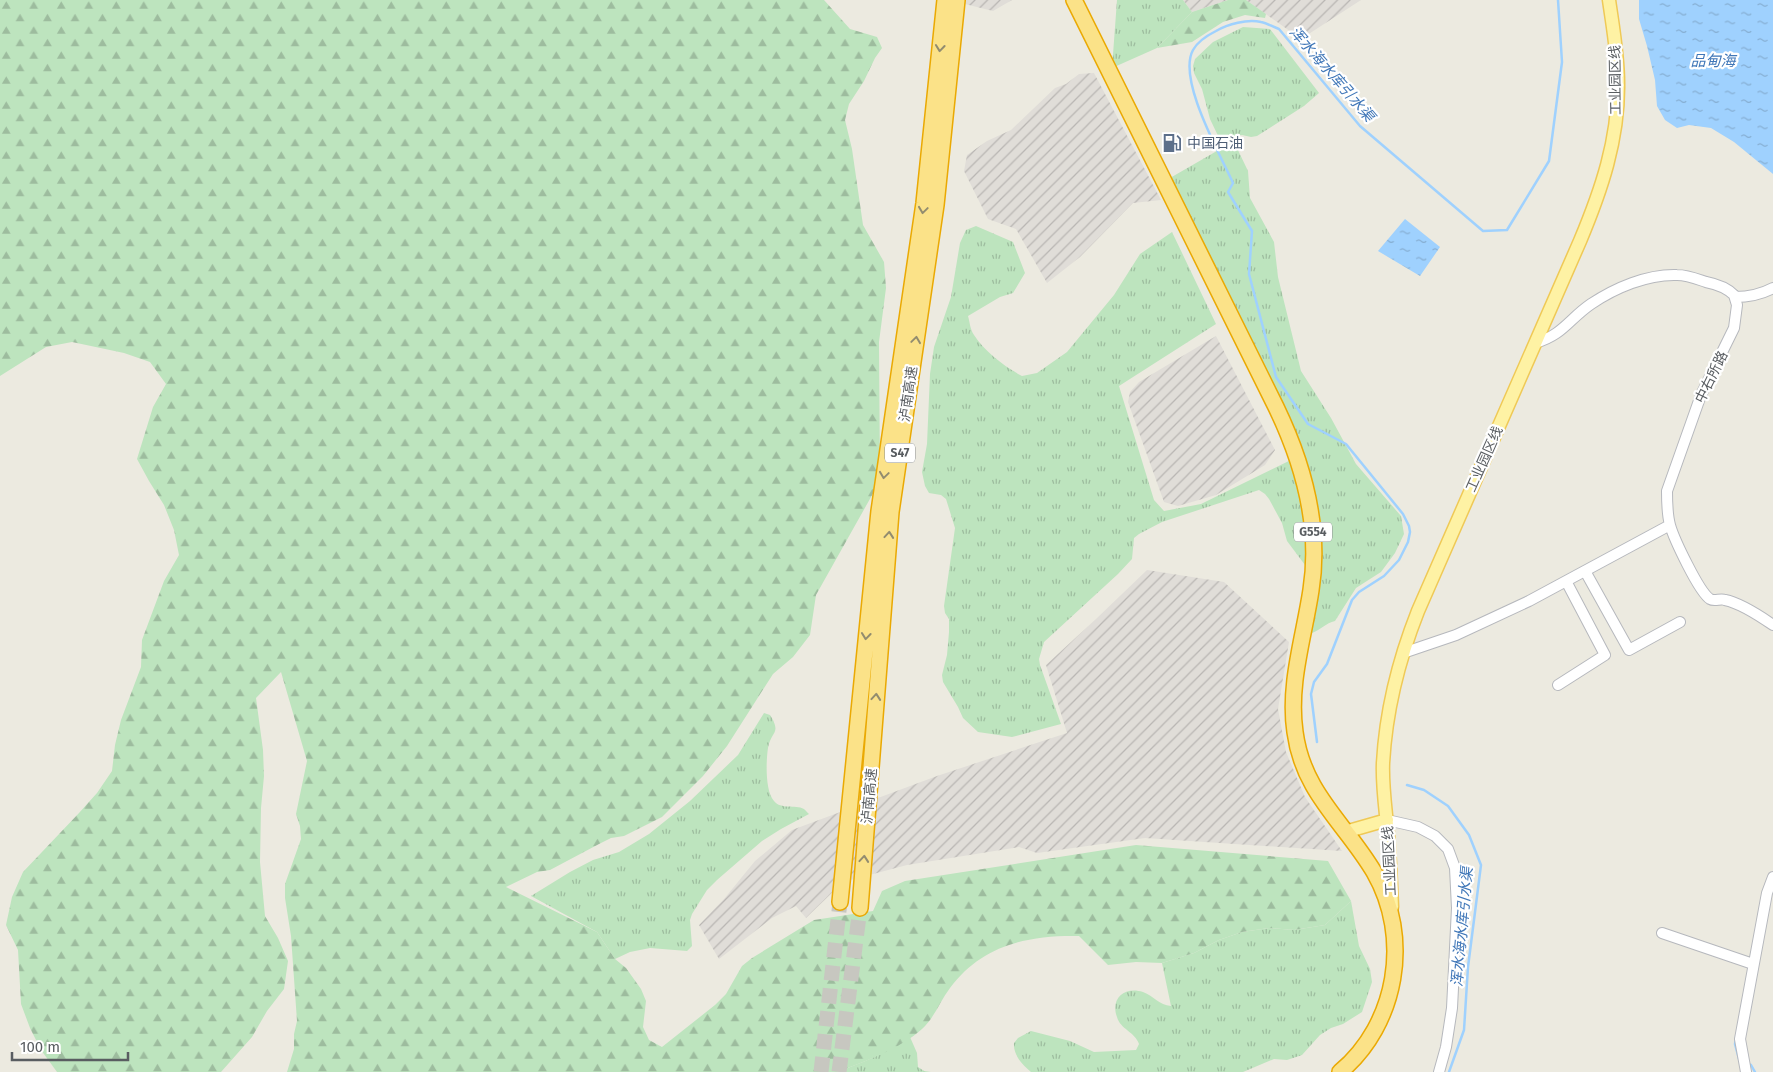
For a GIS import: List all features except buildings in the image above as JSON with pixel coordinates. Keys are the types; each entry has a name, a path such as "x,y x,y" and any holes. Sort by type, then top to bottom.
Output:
{"highway":[{"name":"泸南高速","path":"840,902 879,511 924,203 945,0"},
{"name":"泸南高速","path":"860,908 891,512 936,205 957,0"},
{"name":"G554","path":"1074,0 1276,407 1297,456 1310,507 1314,555 1311,588 1295,679 1295,731 1300,754 1310,780 1324,804 1379,882 1389,910 1395,957 1391,988 1384,1012 1367,1044 1358,1056 1340,1072"}],"main road":[{"name":"工业园区线","path":"1392,926 1383,776 1384,744 1394,690 1403,653 1433,575 1591,214 1610,157 1615,130 1618,85 1615,42 1609,0"},
{"path":"1345,832 1387,820"}],"street":[{"path":"1535,343 1548,339 1560,332 1582,310 1599,299 1625,286 1664,276 1679,275 1693,278 1725,289 1735,297 1762,294 1773,288"},
{"name":"中右所路","path":"1735,297 1737,316 1734,328 1701,395 1667,491 1667,508 1670,525 1697,583 1710,598 1726,600 1758,615 1773,625"},
{"path":"1403,653 1456,635 1529,601 1670,525"},
{"path":"1585,571 1629,650 1680,622"},
{"path":"1558,685 1605,655 1566,581"},
{"path":"1387,820 1411,825 1427,831 1444,844 1454,863 1457,899 1452,1008 1446,1047 1439,1072"},
{"path":"1745,1068 1740,1040 1750,963 1767,893 1773,877"},
{"path":"1662,933 1750,963"}],"shaded area":[{"path":"949,0 1012,0 993,11"},
{"path":"1183,0 1228,0 1192,12"},
{"path":"1246,0 1361,0 1301,39"},
{"path":"1094,73 1161,200 1133,203 1080,257 1047,283 1016,229 988,219 964,171 967,155 987,141 1011,130 1055,88 1066,84 1079,74"},
{"path":"1216,336 1275,450 1265,465 1216,495 1178,506 1164,502 1128,402 1130,392 1139,382"},
{"path":"1147,570 1224,582 1289,642 1278,709 1286,752 1305,797 1342,851 1145,838 1037,853 1019,847 907,865 843,882 806,918 796,906 772,918 719,959 699,925 724,899 755,861 792,830 937,776 1067,733 1046,665"}],"green space":[{"path":"0,0 824,0 850,29 877,37 882,48 849,104 845,120 852,149 863,225 884,262 886,288 879,342 880,481 816,595 810,635 793,657 773,674 727,746 703,776 662,817 624,836 611,838 550,870 537,872 506,887 597,932 615,959 626,968 641,989 646,1001 643,1027 649,1040 662,1047 715,1005 726,994 742,966 752,958 814,920 873,911 882,891 905,881 1136,845 1328,861 1351,901 1325,925 1294,930 1269,928 1242,932 1219,940 1194,953 1162,963 1136,962 1108,965 1079,936 1042,938 1007,946 991,952 963,973 946,993 930,1019 913,1036 882,1054 837,1072 287,1072 294,1049 294,1034 297,1021 285,884 301,839 300,826 296,814 307,761 281,672 256,698 263,750 264,776 261,808 260,862 265,916 278,938 288,961 284,989 267,1011 252,1037 221,1072 57,1072 41,1050 21,1004 18,950 6,925 12,897 23,872 97,793 112,771 115,745 121,720 141,667 142,640 164,581 179,555 174,530 164,505 137,459 153,407 166,384 150,362 124,353 72,342 46,347 0,376"},
{"path":"1117,0 1183,0 1192,12 1157,48 1112,68"},
{"path":"1228,0 1246,0 1266,14 1265,18 1245,15 1223,22 1192,42 1157,48 1192,12"},
{"path":"1243,27 1270,29 1319,93 1304,106 1257,136 1242,135 1220,140 1210,119 1202,89 1194,73 1193,66 1195,59 1213,42"},
{"path":"1229,144 1236,146 1248,171 1250,198 1274,242 1278,277 1301,371 1331,418 1356,464 1401,516 1404,534 1395,553 1381,572 1356,588 1335,621 1312,633 1310,627 1317,581 1287,541 1282,523 1265,494 1259,490 1162,522 1134,538 1132,559 1044,642 1039,659 1040,665 1061,724 1012,737 978,732 963,718 943,682 942,675 947,655 949,632 949,619 945,613 944,606 955,528 946,499 941,495 929,493 925,486 922,472 927,444 930,374 934,347 951,297 960,243 966,230 976,226 1013,242 1025,273 1013,293 1000,297 968,316 973,333 983,347 1002,363 1022,376 1037,373 1067,352 1114,295 1140,254 1172,232 1216,324 1119,386 1154,500 1164,511 1201,504 1299,456 1170,178"},
{"path":"764,713 770,715 775,726 775,732 769,742 767,760 767,776 771,796 777,804 804,809 809,814 762,841 707,890 690,920 692,946 687,951 650,948 630,952 615,959 597,932 531,896 570,872 593,860 619,852 649,834 690,801 738,755"},
{"path":"1351,901 1359,946 1370,969 1372,982 1362,1012 1320,1035 1302,1055 1287,1060 1274,1059 1243,1072 1031,1072 1017,1055 1014,1043 1018,1038 1031,1031 1070,1041 1094,1052 1136,1050 1139,1044 1137,1040 1124,1028 1117,1017 1115,1010 1117,999 1125,992 1136,991 1143,992 1163,1004 1171,1006 1162,963 1194,953 1219,940 1242,932 1269,928 1294,930 1325,925"},
{"path":"910,1037 917,1053 918,1067 924,1071 931,1072 837,1072 875,1057"}],"water":[{"name":"品甸海","path":"1639,0 1773,0 1773,174 1734,142 1711,128 1689,125 1677,128 1665,120 1657,106 1655,80 1639,19"},
{"path":"1405,219 1440,247 1420,276 1378,251"}],"waterway":[{"name":"浑水海水库引水渠","path":"1317,742 1311,694 1314,682 1327,664 1352,600 1359,592 1384,576 1399,560 1408,542 1409,526 1403,514 1346,444 1308,424 1276,377 1249,274 1252,231 1228,192 1233,183 1210,136 1195,97 1190,63 1193,50 1200,41 1210,34 1226,26 1238,23 1261,22 1279,29 1360,126 1483,231 1507,230 1549,161 1562,62 1558,0"},
{"name":"浑水海水库引水渠","path":"1407,785 1424,790 1448,806 1469,835 1481,865 1468,967 1464,1030 1449,1072"},
{"path":"1736,1038 1735,1044 1739,1059"},
{"path":"1748,1064 1751,1065 1755,1072"}],"tunnel":[{"path":"821,1072 840,902"},
{"path":"839,1072 860,908"}],"place":[{"name":"中国石油","path":"1172,143"}]}
